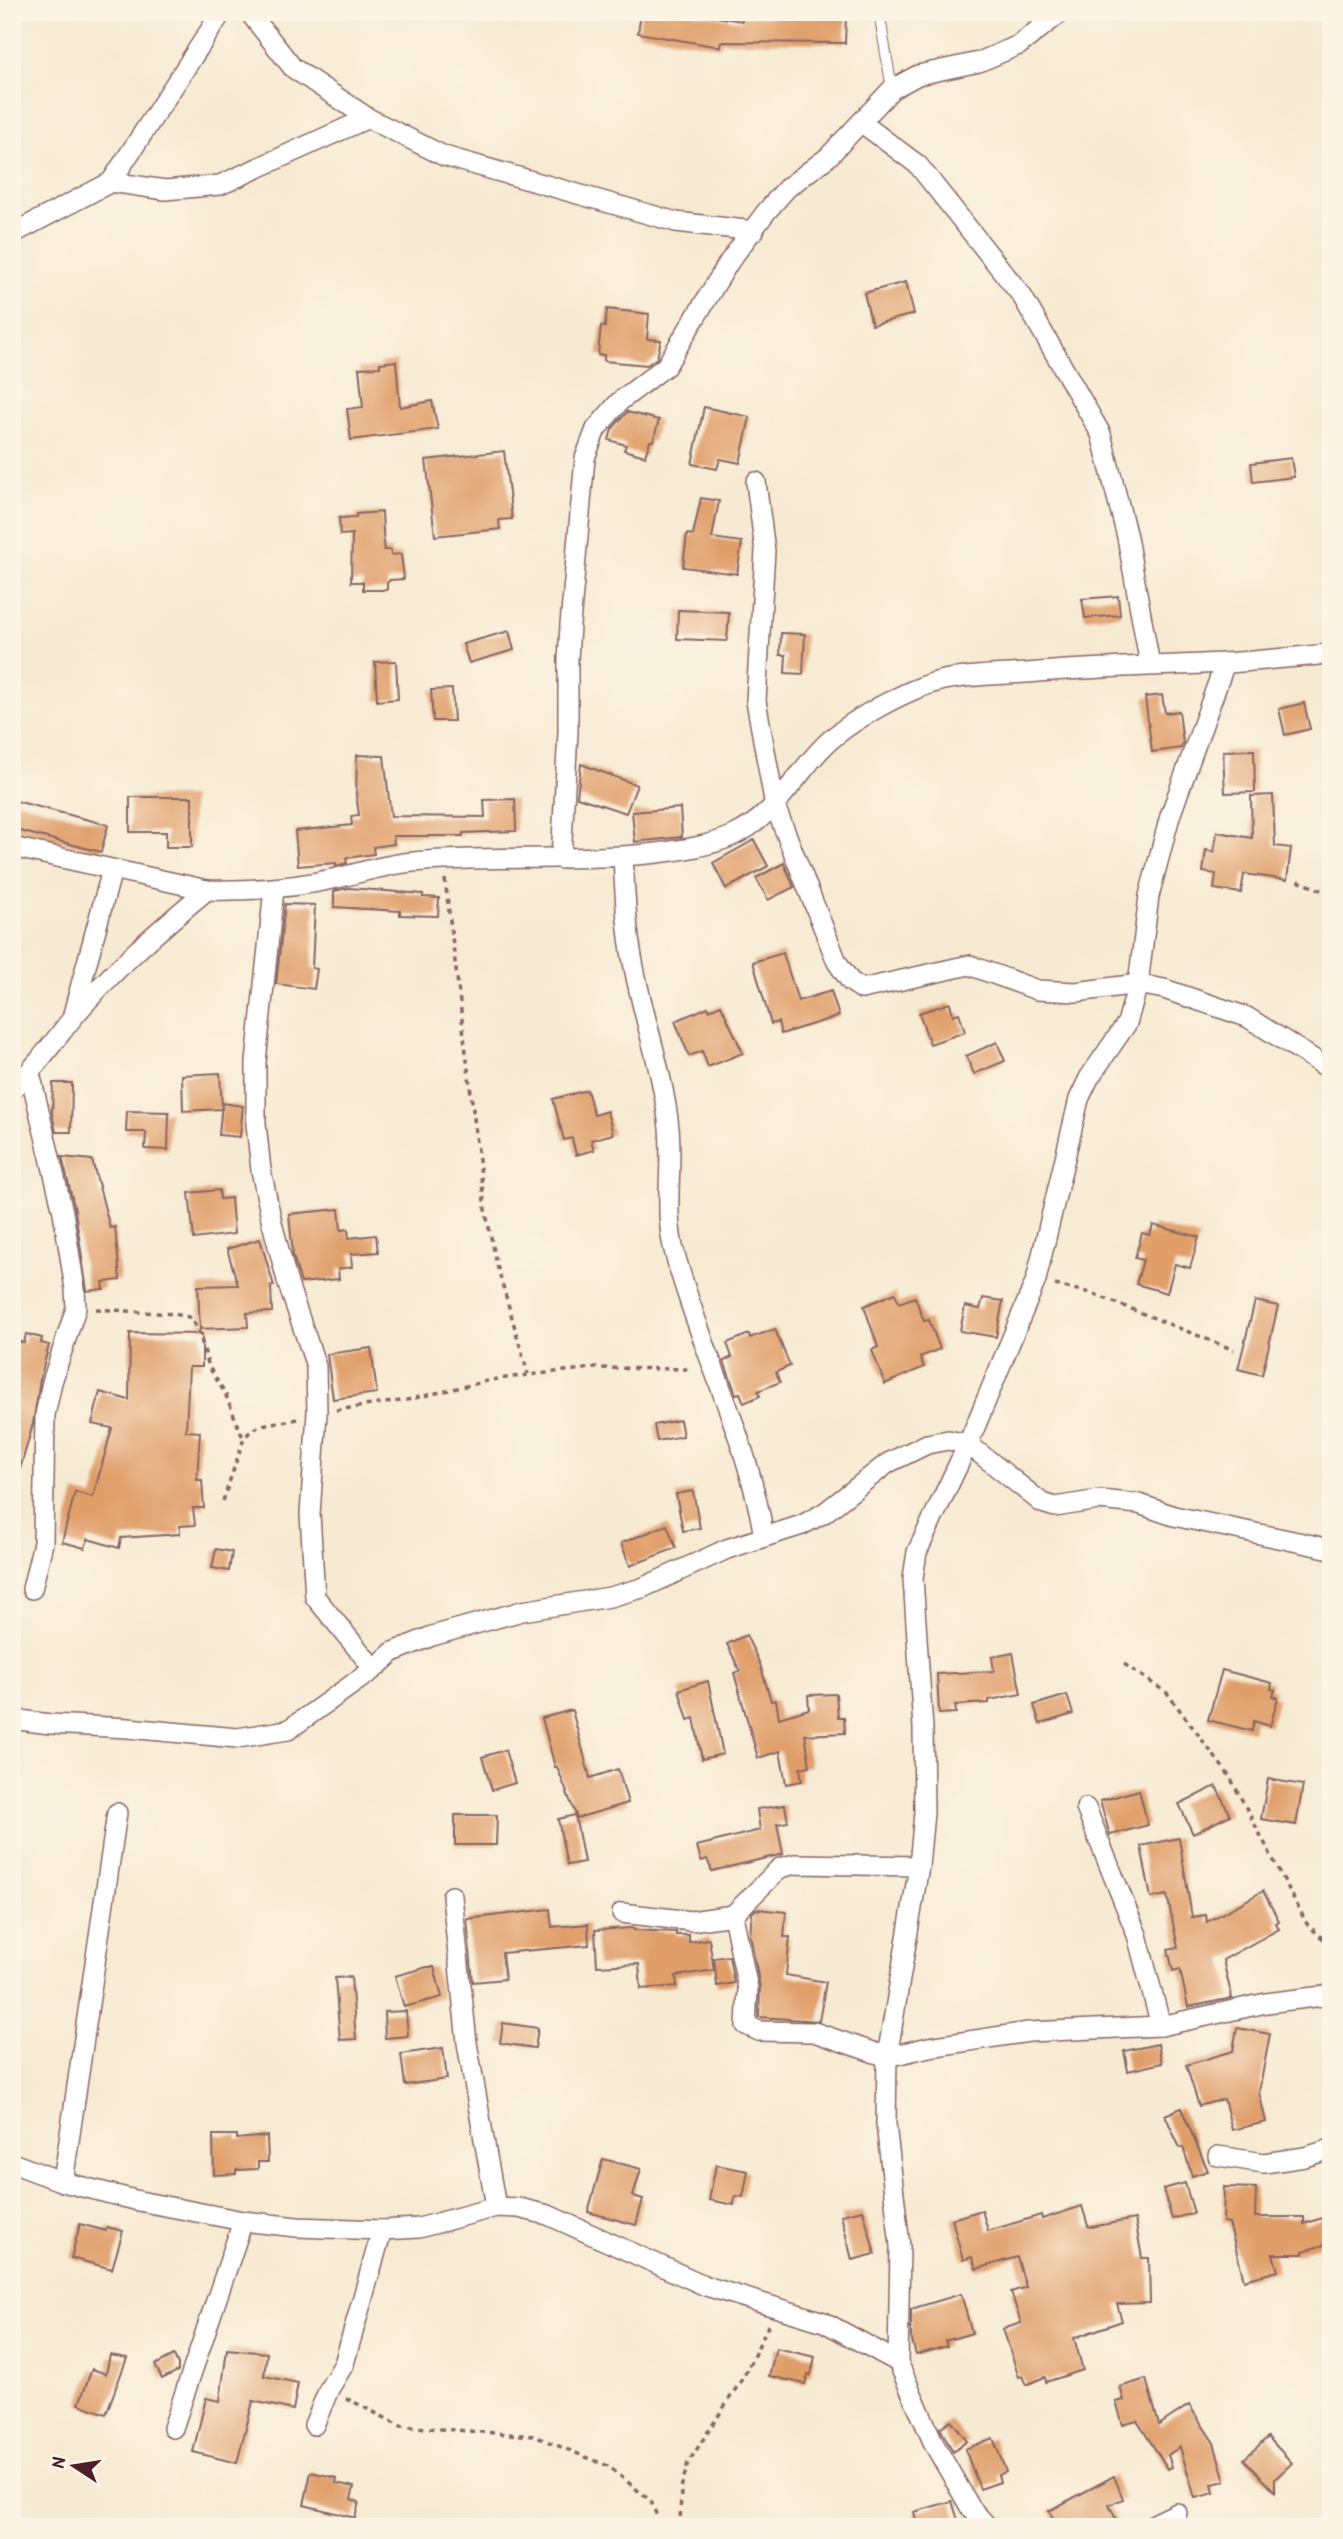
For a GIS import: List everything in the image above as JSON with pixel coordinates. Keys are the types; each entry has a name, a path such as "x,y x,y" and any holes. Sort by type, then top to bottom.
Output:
{"street":[{"path":"12,234 111,182 222,12"},
{"path":"249,12 293,68 368,118 444,156 676,222 754,231"},
{"path":"561,859 568,732 568,659 585,458 592,437 620,401 666,366 729,262 766,212 788,188 828,157 891,89 918,75 979,62 1019,45 1061,12"},
{"path":"111,182 165,190 220,185 368,118"},
{"path":"862,122 918,165 1022,296 1101,434 1127,537 1150,665"},
{"path":"756,482 765,551 756,701 775,806 837,962 850,981 862,989 969,965 1037,990 1076,992 1138,984 1164,989 1247,1017 1331,1070"},
{"path":"12,848 207,890 274,889 336,878 382,866 442,859 624,857 680,850 731,837 756,823 775,806 822,747 866,714 943,680 1150,665 1225,663 1331,653"},
{"path":"988,2527 970,2507 934,2444 898,2362 900,2246 886,2124 887,2057 919,1866 924,1813 923,1728 913,1578 917,1552 968,1444 1036,1280 1079,1099 1089,1078 1127,1023 1138,984 1149,896 1170,816 1225,663"},
{"path":"624,857 625,915 664,1093 669,1130 668,1208 674,1251 692,1312 715,1369 757,1494 764,1537"},
{"path":"72,1019 112,870"},
{"path":"274,889 256,1062 256,1124 261,1170 272,1223 288,1284 316,1366 317,1413 310,1514 314,1597 374,1669"},
{"path":"12,1089 30,1073 72,1019 124,963 207,890"},
{"path":"30,1073 63,1212 76,1308 52,1382 45,1415 43,1543 32,1589"},
{"path":"12,1718 50,1724 237,1738 288,1730 374,1669 393,1652 432,1636 522,1611 610,1597 642,1588 700,1560 802,1525 824,1513 888,1463 926,1444 948,1440 968,1444 1042,1503 1055,1507 1099,1500 1139,1504 1174,1516 1331,1549"},
{"path":"1086,1808 1137,1935 1161,2026"},
{"path":"63,2182 117,1813"},
{"path":"622,1913 691,1921 733,1915 780,1868 795,1864 919,1866"},
{"path":"452,1896 467,2043 496,2207"},
{"path":"733,1915 748,1989 746,2025 759,2031 814,2032 887,2057 929,2047 1029,2032 1161,2026 1266,2003 1331,1995"},
{"path":"1218,2155 1264,2163 1305,2157 1331,2149"},
{"path":"12,2163 63,2182 139,2201 243,2221 382,2231 419,2228 496,2207 519,2208 548,2215 706,2286 824,2322 898,2362"},
{"path":"173,2428 243,2221"},
{"path":"314,2425 329,2389 344,2364 382,2231"},
{"path":"1147,2527 1177,2513"}],"lane":[{"path":"879,12 891,89"}],"path":[{"path":"442,859 485,1209 497,1265 528,1375"},
{"path":"1298,881 1331,894"},
{"path":"1036,1280 1091,1293 1234,1350"},
{"path":"76,1308 189,1317 198,1329 209,1367 225,1394 244,1438"},
{"path":"223,1501 244,1438 256,1426 317,1413 407,1400 491,1380 528,1375 593,1368 715,1369"},
{"path":"1124,1664 1167,1693 1230,1777 1307,1924 1331,1947"},
{"path":"680,2527 681,2488 688,2463 744,2376 778,2306"},
{"path":"329,2389 401,2426 534,2436 608,2466 651,2501 661,2527"}],"building":[{"path":"641,12 687,12 742,21 742,16 846,17 845,43 721,42 720,47 638,33"},
{"path":"906,282 914,314 872,325 864,293"},
{"path":"607,309 649,314 647,339 661,340 657,358 647,365 604,361 604,355 598,355 601,326 605,327"},
{"path":"396,361 400,407 432,401 438,429 351,440 347,409 363,407 359,368 380,367 380,363"},
{"path":"704,407 750,417 740,463 720,459 717,469 692,464"},
{"path":"627,412 659,420 645,456 624,450 626,445 609,440 612,429"},
{"path":"504,451 512,519 499,520 500,529 435,536 426,460"},
{"path":"1291,458 1294,477 1253,482 1251,463"},
{"path":"701,498 719,501 712,538 742,542 737,574 683,567 687,534 693,535"},
{"path":"382,512 384,550 391,550 391,555 401,554 404,579 390,580 387,590 363,590 363,582 351,582 352,534 340,535 339,518"},
{"path":"1118,596 1120,615 1085,618 1082,599"},
{"path":"678,610 729,612 727,641 677,639"},
{"path":"509,631 514,650 469,663 463,644"},
{"path":"781,633 805,634 803,674 785,673 786,655 780,655"},
{"path":"396,661 398,699 377,701 375,662"},
{"path":"452,689 454,721 433,721 431,690"},
{"path":"1162,695 1165,713 1179,711 1183,743 1181,748 1152,752 1145,697"},
{"path":"1304,703 1310,729 1285,735 1279,709"},
{"path":"1254,750 1255,792 1225,793 1223,751"},
{"path":"357,755 384,756 391,816 485,817 484,800 515,799 516,831 463,833 463,836 393,836 394,844 373,847 374,854 346,858 347,863 336,866 336,863 298,866 295,831 352,825 351,816 359,815 356,794"},
{"path":"581,764 637,785 626,813 577,797"},
{"path":"1273,795 1275,846 1291,848 1287,880 1244,874 1241,893 1214,889 1216,874 1203,872 1206,850 1214,852 1217,832 1252,838 1251,796"},
{"path":"130,797 192,797 192,847 166,847 166,832 130,832"},
{"path":"12,800 108,825 101,852 12,829"},
{"path":"680,808 682,837 635,842 632,812"},
{"path":"754,840 768,866 726,889 713,863"},
{"path":"784,863 794,887 768,900 756,878"},
{"path":"349,888 423,894 423,897 439,898 438,916 400,915 400,911 334,907 334,891"},
{"path":"285,904 315,905 312,968 317,969 314,989 276,984"},
{"path":"783,953 798,1001 831,991 839,1016 781,1034 778,1022 771,1024 753,962"},
{"path":"950,1003 953,1015 959,1013 965,1032 930,1044 919,1013"},
{"path":"721,1005 743,1053 708,1067 702,1051 689,1056 675,1021 708,1007 709,1010"},
{"path":"997,1042 1005,1061 974,1074 966,1056"},
{"path":"220,1073 222,1109 183,1111 182,1075"},
{"path":"53,1083 72,1083 71,1132 56,1132 52,1113"},
{"path":"587,1090 594,1115 607,1111 613,1134 591,1140 594,1150 576,1155 572,1138 564,1140 553,1099"},
{"path":"222,1103 243,1106 240,1137 219,1135"},
{"path":"127,1111 169,1112 168,1150 145,1149 146,1132 126,1132"},
{"path":"62,1157 92,1160 110,1228 115,1227 120,1280 103,1282 104,1289 87,1291 75,1210"},
{"path":"219,1190 220,1199 231,1198 234,1234 194,1239 189,1193"},
{"path":"339,1209 341,1230 348,1229 349,1238 376,1235 378,1252 351,1254 352,1267 338,1269 339,1279 301,1283 293,1256 289,1214"},
{"path":"1153,1225 1199,1237 1190,1268 1175,1264 1167,1293 1136,1284 1143,1260 1135,1258 1142,1233 1150,1235"},
{"path":"260,1239 274,1286 271,1286 272,1312 247,1313 248,1327 200,1329 198,1286 238,1285 227,1249"},
{"path":"895,1293 899,1303 915,1297 924,1321 929,1320 940,1349 920,1357 924,1367 885,1384 872,1350 878,1347 864,1306"},
{"path":"983,1298 1003,1301 996,1337 960,1331 965,1306 980,1309"},
{"path":"1255,1301 1278,1306 1262,1375 1238,1369"},
{"path":"775,1329 790,1366 776,1372 780,1382 758,1391 760,1396 744,1403 740,1393 736,1394 724,1361 732,1357 727,1343 749,1334 750,1338"},
{"path":"130,1333 202,1334 202,1367 189,1367 186,1431 200,1432 197,1480 202,1480 204,1508 193,1508 195,1525 180,1526 180,1534 121,1538 119,1548 88,1539 85,1548 62,1542 75,1492 93,1497 112,1428 92,1424 100,1392 129,1400"},
{"path":"26,1334 42,1338 41,1343 49,1345 33,1424 18,1476 12,1475 12,1364 17,1341 24,1343"},
{"path":"371,1348 377,1393 333,1399 327,1354"},
{"path":"680,1420 683,1436 657,1441 654,1425"},
{"path":"693,1491 700,1528 683,1531 676,1494"},
{"path":"667,1525 676,1548 630,1566 621,1543"},
{"path":"216,1549 232,1552 229,1571 212,1568"},
{"path":"746,1635 760,1664 771,1701 776,1700 779,1718 809,1709 808,1695 836,1694 838,1717 844,1717 845,1733 805,1735 810,1766 800,1768 802,1781 786,1784 780,1751 758,1758 734,1673 740,1671 727,1644"},
{"path":"1013,1653 1021,1694 989,1700 989,1703 955,1705 956,1713 939,1714 937,1674 994,1671 992,1657"},
{"path":"1222,1670 1272,1683 1271,1689 1275,1690 1273,1696 1278,1698 1270,1726 1254,1721 1252,1731 1208,1720"},
{"path":"708,1681 723,1754 702,1759 694,1718 688,1720 679,1690"},
{"path":"1067,1695 1073,1714 1040,1724 1034,1705"},
{"path":"572,1710 590,1778 618,1769 628,1803 577,1818 555,1767 542,1718"},
{"path":"505,1750 515,1783 492,1790 482,1757"},
{"path":"1268,1779 1303,1785 1296,1825 1261,1819"},
{"path":"1216,1786 1230,1815 1193,1834 1179,1804"},
{"path":"1139,1790 1148,1825 1110,1835 1100,1801"},
{"path":"785,1805 788,1822 777,1824 783,1854 712,1871 707,1859 701,1861 697,1846 760,1830 757,1809"},
{"path":"455,1815 497,1815 496,1845 455,1845"},
{"path":"575,1815 584,1862 567,1865 558,1819"},
{"path":"1179,1838 1192,1917 1206,1915 1207,1922 1263,1891 1279,1921 1276,1923 1279,1929 1223,1960 1232,1998 1188,2007 1180,1969 1173,1971 1168,1949 1178,1947 1167,1895 1151,1898 1141,1846"},
{"path":"550,1909 552,1927 588,1924 589,1945 502,1953 505,1979 473,1982 467,1919"},
{"path":"756,1909 786,1912 784,1937 790,1937 786,1975 826,1982 819,2021 759,2017 760,1987 750,1935 752,1913"},
{"path":"633,1928 689,1935 689,1942 709,1939 714,1970 676,1976 677,1986 641,1989 639,1964 597,1966 595,1930"},
{"path":"729,1956 734,1983 717,1986 714,1958"},
{"path":"434,1967 442,1997 404,2007 395,1976"},
{"path":"351,1977 356,2039 340,2040 335,1978"},
{"path":"406,2011 408,2036 385,2038 384,2012"},
{"path":"503,2023 538,2028 535,2048 500,2043"},
{"path":"1237,2028 1270,2034 1259,2092 1266,2122 1232,2130 1224,2099 1199,2106 1186,2065 1233,2051"},
{"path":"1158,2044 1162,2063 1128,2071 1124,2051"},
{"path":"443,2048 447,2079 405,2085 401,2054"},
{"path":"1181,2108 1208,2171 1192,2176 1183,2147 1180,2148 1165,2115"},
{"path":"213,2135 237,2135 237,2139 267,2136 268,2162 258,2162 258,2169 214,2175"},
{"path":"603,2159 641,2169 633,2196 643,2199 636,2225 588,2212"},
{"path":"716,2165 748,2171 743,2197 735,2196 734,2205 709,2200"},
{"path":"1185,2183 1194,2213 1172,2219 1163,2189"},
{"path":"1224,2187 1256,2188 1255,2217 1304,2217 1304,2224 1331,2215 1331,2243 1303,2251 1303,2254 1273,2254 1278,2271 1244,2280 1229,2223 1223,2222"},
{"path":"1082,2206 1088,2226 1091,2227 1135,2219 1142,2258 1149,2258 1150,2303 1117,2304 1122,2321 1074,2338 1083,2370 1046,2382 1045,2377 1026,2385 1022,2376 1019,2377 1003,2329 1021,2323 1011,2292 1026,2287 1017,2257 976,2269 972,2257 963,2260 952,2219 982,2210 988,2231 1041,2215 1042,2219"},
{"path":"863,2210 875,2254 852,2260 841,2215"},
{"path":"80,2224 106,2231 107,2227 123,2231 112,2269 71,2258"},
{"path":"961,2294 972,2333 945,2341 947,2346 916,2355 911,2337 911,2309"},
{"path":"776,2348 815,2357 811,2375 808,2374 805,2384 769,2376"},
{"path":"227,2349 267,2353 264,2376 298,2383 293,2410 253,2401 237,2463 193,2452 206,2398 220,2401"},
{"path":"110,2355 127,2358 106,2414 79,2404 92,2369 106,2374"},
{"path":"174,2355 178,2371 162,2379 155,2365"},
{"path":"1146,2379 1159,2425 1189,2405 1214,2443 1225,2481 1212,2484 1214,2493 1195,2498 1180,2447 1168,2455 1172,2467 1168,2469 1137,2421 1123,2425 1116,2402 1124,2400 1120,2387"},
{"path":"951,2420 967,2441 953,2452 940,2428"},
{"path":"1268,2437 1292,2463 1275,2479 1275,2492 1244,2459"},
{"path":"993,2438 1006,2472 998,2475 1000,2482 980,2489 965,2449"},
{"path":"311,2472 337,2478 336,2483 354,2487 351,2499 359,2502 355,2518 304,2505"},
{"path":"1114,2476 1123,2499 1109,2505 1120,2527 1057,2527 1049,2511"},
{"path":"952,2501 960,2527 918,2527 914,2512"}]}
